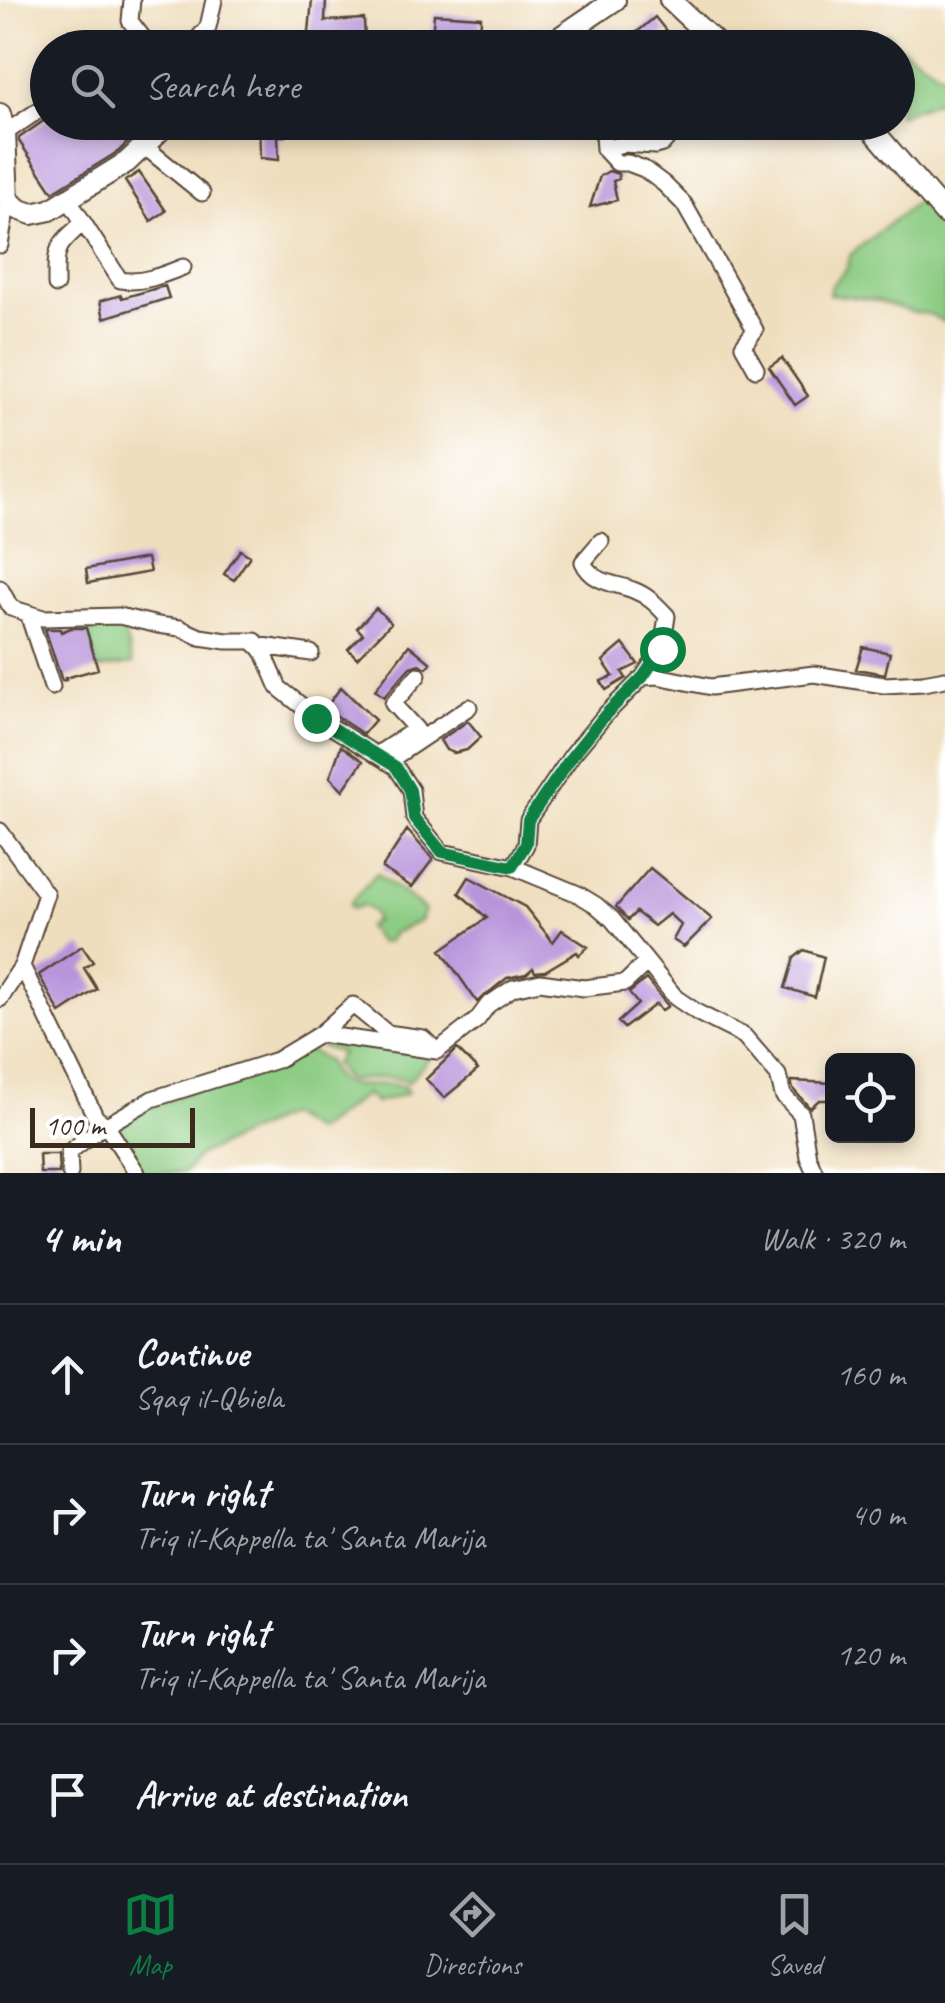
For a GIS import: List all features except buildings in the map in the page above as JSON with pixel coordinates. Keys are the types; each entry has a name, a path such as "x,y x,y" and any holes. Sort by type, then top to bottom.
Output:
{"main road":[{"path":"571,30 616,0"},
{"path":"670,0 702,30"},
{"path":"3,123 8,199 18,209 32,214 50,210 128,162 150,140"},
{"path":"881,140 945,214"}],"street":[{"path":"132,0 130,21 137,30"},
{"path":"205,30 214,0"},
{"path":"580,24 583,30"},
{"path":"3,123 30,112"},
{"path":"603,140 604,149 617,163 644,169 684,204 756,330 743,346 756,369"},
{"path":"604,149 624,144 654,146 665,140"},
{"path":"144,146 202,193"},
{"path":"70,198 120,280 160,276 183,268"},
{"path":"0,245 8,199"},
{"path":"56,285 56,258 62,241 83,223"},
{"path":"512,867 526,844 528,820 583,742 643,677 662,649 667,616 655,602 636,590 610,585 588,572 583,562 601,541"},
{"path":"0,588 12,608 43,618 118,616 180,628 200,637 255,641 279,688 316,718 396,767 410,790 414,818 442,852 512,867 578,894 612,919 676,998 698,1014 744,1036 778,1075 783,1095 801,1114 808,1157 815,1173"},
{"path":"28,614 34,658 52,687"},
{"path":"256,645 310,653"},
{"path":"643,677 711,687 814,674 884,684 923,684 945,679"},
{"path":"382,758 416,729 394,704 418,675"},
{"path":"382,758 468,707"},
{"path":"0,831 46,894 22,966 0,998"},
{"path":"320,1034 437,1052 512,988 540,982 584,988 625,983 646,963"},
{"path":"22,966 96,1118 106,1125 137,1173"},
{"path":"70,1173 69,1152 106,1125 152,1099 277,1060 320,1034 353,1005 387,1032 423,1038 437,1052"}],"green space":[{"path":"915,56 945,76 945,98 915,109"},
{"path":"918,201 945,230 945,322 875,300 829,294 846,270 851,254"},
{"path":"102,620 106,624 121,622 133,664 98,669 85,624"},
{"path":"377,873 424,909 420,921 379,943 367,927 375,921 370,909 362,905 352,909 349,904"},
{"path":"315,1041 432,1055 408,1082 386,1078 346,1080 334,1064 341,1053 314,1044"},
{"path":"306,1048 327,1061 333,1074 350,1085 394,1084 405,1087 408,1093 375,1103 366,1094 315,1132 287,1115 199,1155 184,1173 141,1173 114,1131 131,1114"}],"route":[{"path":"316,718 396,767 410,790 414,818 442,852 512,867 526,844 528,820 572,756 643,677 662,649"}]}
